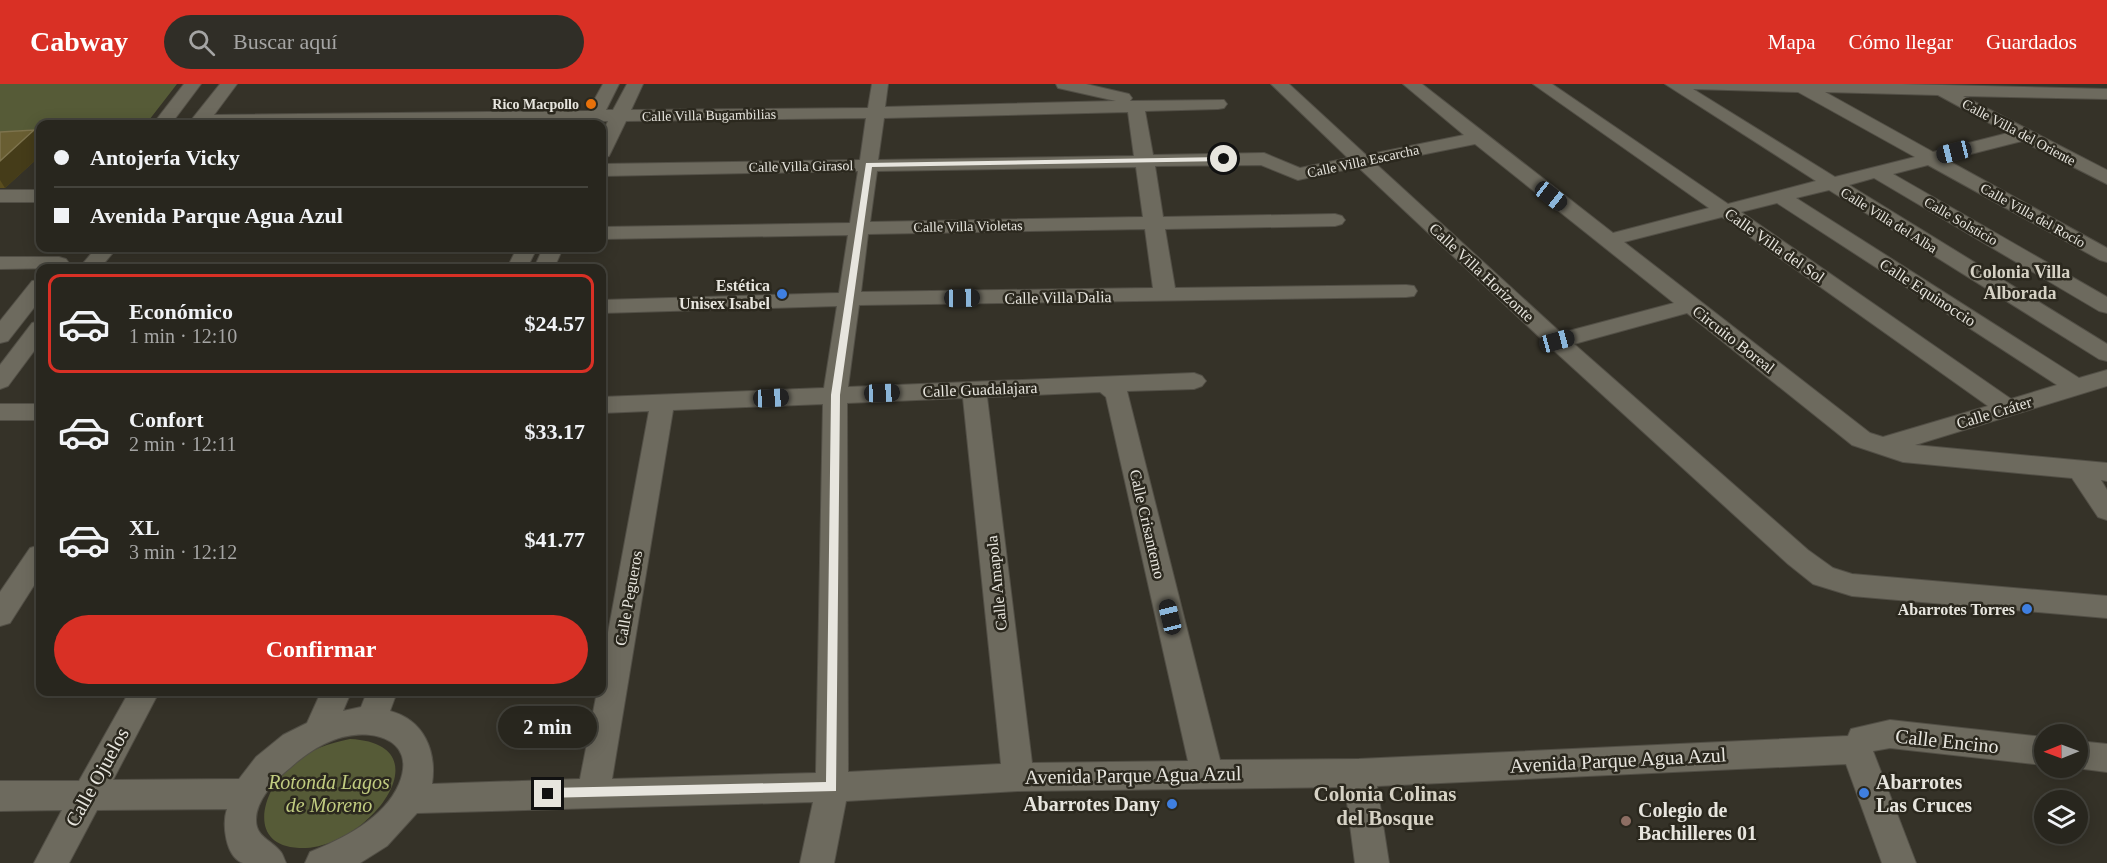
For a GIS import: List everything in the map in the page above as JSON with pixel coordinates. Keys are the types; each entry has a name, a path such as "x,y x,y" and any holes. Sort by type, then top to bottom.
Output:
{"street":[{"path":"165,120 193,84"},
{"path":"201,120 229,84"},
{"path":"592,120 611,84"},
{"path":"606,144 635,84"},
{"path":"817,863 832,787 836,395 880,84"},
{"path":"1064,84 1121,96 1136,107 1165,295"},
{"name":"Calle Villa Horizonte","path":"1279,84 1557,341 1798,557 1823,576 1852,585 2107,607"},
{"name":"Circuito Boreal","path":"1411,84 1862,439 1903,453 2107,472"},
{"name":"Calle Villa del Sol","path":"1541,84 2007,408"},
{"name":"Calle Villa del Alba","path":"1673,84 1830,184 2107,354"},
{"path":"1687,84 1936,87 2107,94"},
{"path":"2055,84 2107,107"},
{"name":"Calle Villa del Rocío","path":"1801,86 2107,256"},
{"name":"Calle Villa del Oriente","path":"1936,87 2107,178"},
{"name":"Calle Villa Bugambilias","path":"592,120 619,116 876,113 1218,104"},
{"path":"1608,240 2023,135"},
{"name":"Calle Villa Escarcha","path":"1144,159 1264,159 1298,174 1477,138"},
{"name":"Calle Villa Girasol","path":"606,170 1144,159"},
{"name":"Calle Solsticio","path":"1877,172 2107,306"},
{"path":"0,196 36,196"},
{"name":"Calle Equinoccio","path":"1779,196 2076,387"},
{"name":"Calle Villa Violetas","path":"606,233 1335,220"},
{"path":"93,264 103,252"},
{"path":"0,263 62,260"},
{"path":"0,336 36,291"},
{"name":"Calle Villa Dalia","path":"606,306 849,299 1406,291"},
{"path":"1557,341 1690,305"},
{"path":"0,344 35,336"},
{"path":"0,381 35,336"},
{"name":"Calle Cráter","path":"1881,447 2107,378"},
{"name":"Calle Guadalajara","path":"606,405 662,405 836,395 1194,381"},
{"name":"Calle Crisantemo","path":"1106,385 1117,393 1207,773"},
{"name":"Calle Amapola","path":"974,390 1018,777"},
{"name":"Calle Pegueros","path":"594,792 662,405"},
{"path":"0,412 36,412"},
{"path":"2080,470 2107,510"},
{"path":"0,615 36,561"},
{"name":"Calle Ojuelos","path":"51,863 142,696"},
{"path":"320,729 334,696"},
{"path":"268,863 255,857 242,840 240,818 247,794 260,774 277,756 298,741 320,729 347,721 377,706 393,725 409,737 417,754 417,775 408,799 390,823 366,844 335,860 322,863"},
{"name":"Calle Encino","path":"1857,750 1862,739 1890,734 2034,750"},
{"name":"Avenida Parque Agua Azul","path":"408,799 832,787 1018,777 1359,773 1811,750 1857,750"},
{"path":"1857,750 1899,863"},
{"path":"2088,756 2107,758"},
{"path":"1359,773 1372,863"},
{"path":"0,796 88,793 247,794"}],"green space":[{"path":"0,84 177,84 149,120 36,120 36,130 0,132"},
{"name":"Rotonda Lagos de Moreno","path":"350,739 379,745 393,759 395,776 387,797 371,816 349,833 325,844 299,848 282,844 271,837 265,826 264,814 267,800 282,774 292,764 312,751"}],"building":[{"path":"34,130 0,161 0,132"}],"place":[{"name":"Rico Macpollo","path":"591,104"},
{"name":"Estética Unisex Isabel","path":"782,294"},
{"name":"Abarrotes Torres","path":"2027,609"},
{"name":"Abarrotes Las Cruces","path":"1864,793"},
{"name":"Abarrotes Dany","path":"1172,804"},
{"name":"Colegio de Bachilleres 01","path":"1626,821"}],"district":[{"name":"Colonia Villa Alborada","path":"2020,282"},
{"name":"Colonia Colinas del Bosque","path":"1385,806"}],"route":[{"path":"548,794 832,787 836,395 868,165 1224,159"}]}
